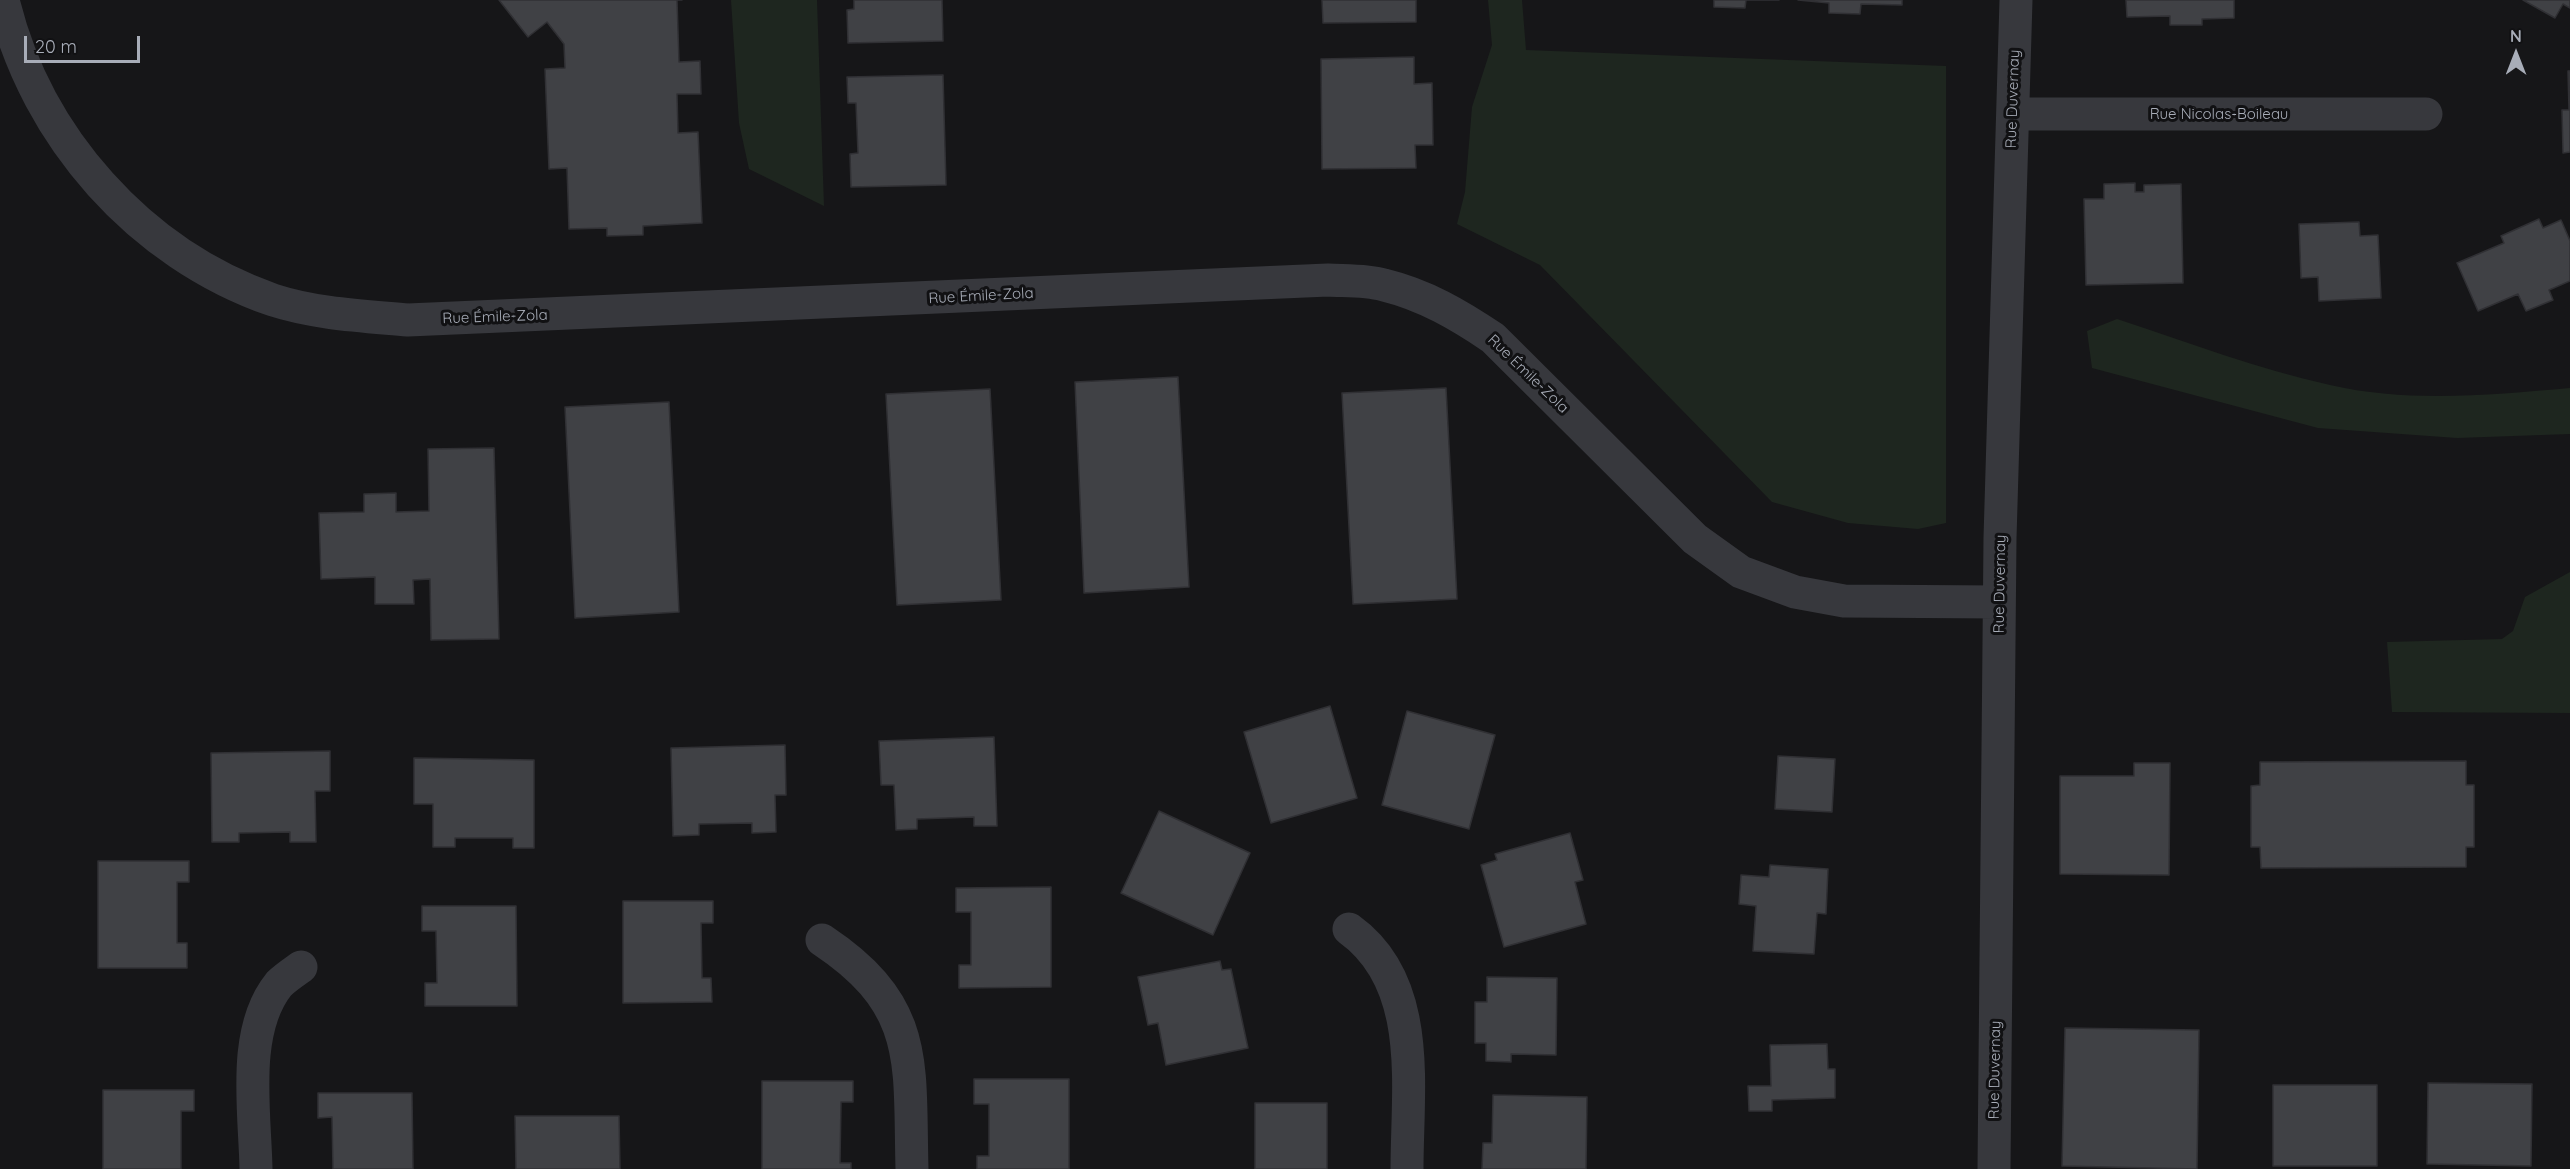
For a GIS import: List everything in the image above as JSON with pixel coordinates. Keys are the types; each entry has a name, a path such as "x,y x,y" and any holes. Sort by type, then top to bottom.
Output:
{"street":[{"name":"Rue Émile-Zola","path":"3,0 23,62 47,110 83,165 118,203 170,248 218,276 274,300 338,314 408,320 1328,280 1382,284 1421,296 1459,315 1493,338 1695,539 1741,572 1795,592 1844,601 1999,602"},
{"name":"Rue Duvernay","path":"1994,1169 1999,602 2016,0"},
{"name":"Rue Nicolas-Boileau","path":"2013,114 2426,114"},
{"path":"1349,929 1367,942 1398,993 1407,1052 1407,1169"},
{"path":"822,940 850,959 870,979 896,1015 906,1047 912,1169"},
{"path":"256,1169 255,1036 263,1013 279,984 301,967"}],"shaded area":[{"path":"731,0 817,0 824,206 749,169 739,123"},
{"path":"1488,0 1522,0 1526,50 1946,66 1946,523 1918,529 1848,523 1772,502 1540,265 1457,224 1465,192 1472,107 1492,45"},
{"path":"2117,319 2276,371 2359,391 2450,396 2570,388 2570,434 2457,438 2318,428 2092,368 2087,331"},
{"path":"2570,572 2570,713 2392,712 2387,642 2502,639 2513,631 2525,597"}],"building":[{"path":"499,0 677,0 679,62 700,61 701,94 677,94 678,133 698,132 702,223 643,226 643,235 607,236 607,228 569,229 567,168 549,169 545,69 565,68 564,44 547,22 528,37"},
{"path":"854,0 942,0 943,41 848,43 847,10 854,9"},
{"path":"1322,0 1416,0 1416,22 1323,23"},
{"path":"1714,0 1746,0 1745,8 1714,7"},
{"path":"1798,0 1902,0 1902,5 1861,4 1860,14 1829,13 1829,3"},
{"path":"2126,0 2234,0 2234,18 2202,19 2202,25 2170,25 2170,16 2127,17"},
{"path":"2523,0 2570,0 2570,8 2563,4 2555,18"},
{"path":"1414,57 1414,84 1432,83 1433,145 1415,145 1416,168 1322,169 1321,59"},
{"path":"2568,71 2570,71 2570,152 2563,153 2562,110 2569,110"},
{"path":"943,75 946,185 851,187 850,154 858,153 856,103 848,103 847,77"},
{"path":"2135,183 2135,192 2144,192 2144,185 2181,184 2183,283 2086,285 2084,199 2104,199 2104,184"},
{"path":"2539,219 2543,228 2561,220 2570,241 2570,281 2549,290 2553,300 2526,311 2518,294 2478,311 2457,263 2504,243 2501,236"},
{"path":"2359,222 2360,236 2378,235 2381,298 2319,301 2318,277 2301,278 2299,224"},
{"path":"1178,377 1189,587 1084,593 1075,382"},
{"path":"1446,388 1457,599 1353,604 1342,393"},
{"path":"990,389 1001,600 897,605 886,394"},
{"path":"669,402 679,612 575,618 565,407"},
{"path":"494,448 499,639 431,640 430,579 413,580 414,604 375,604 375,577 321,579 319,513 364,512 364,494 396,493 396,512 429,511 428,449"},
{"path":"1330,706 1357,798 1271,823 1244,732"},
{"path":"1407,711 1495,735 1469,829 1382,805"},
{"path":"994,737 997,826 974,826 974,817 917,819 917,829 896,830 894,785 881,785 879,741"},
{"path":"785,745 786,795 775,795 776,832 752,833 752,823 699,824 699,835 673,836 671,748"},
{"path":"330,751 330,791 315,791 316,842 290,842 290,832 239,833 239,842 212,842 211,753"},
{"path":"1778,756 1835,759 1832,812 1775,809"},
{"path":"414,758 534,760 534,848 513,848 513,838 455,838 455,847 433,847 433,804 414,804"},
{"path":"2466,761 2466,785 2474,785 2474,847 2466,847 2466,867 2261,868 2260,847 2251,847 2251,786 2260,785 2260,762"},
{"path":"2134,763 2170,763 2169,875 2060,874 2060,776 2134,776"},
{"path":"1159,811 1250,853 1213,935 1121,893"},
{"path":"1570,833 1583,880 1575,882 1586,924 1504,947 1481,865 1497,860 1495,854"},
{"path":"98,861 189,861 189,882 177,882 177,943 187,943 187,968 98,968"},
{"path":"1770,865 1828,869 1826,914 1817,913 1814,954 1753,951 1756,906 1739,904 1741,875 1769,877"},
{"path":"1051,887 1051,987 959,988 959,965 971,965 971,912 956,912 956,888"},
{"path":"623,901 713,901 713,923 701,923 702,978 711,978 712,1002 623,1003"},
{"path":"422,906 516,906 517,1006 425,1006 425,983 437,983 436,931 422,931"},
{"path":"1220,961 1222,970 1231,969 1248,1048 1166,1065 1158,1023 1148,1025 1138,977"},
{"path":"1487,977 1557,978 1556,1055 1511,1054 1511,1062 1486,1061 1486,1043 1475,1043 1475,1002 1487,1002"},
{"path":"2065,1028 2199,1030 2197,1169 2062,1166"},
{"path":"1827,1044 1828,1069 1835,1069 1835,1098 1772,1100 1772,1111 1749,1111 1748,1086 1771,1086 1770,1045"},
{"path":"974,1079 1069,1079 1069,1169 977,1169 977,1156 989,1156 989,1104 974,1104"},
{"path":"762,1081 853,1081 853,1102 841,1102 840,1163 851,1163 851,1169 762,1169"},
{"path":"2428,1083 2532,1084 2531,1166 2427,1164"},
{"path":"2273,1085 2377,1085 2377,1166 2273,1166"},
{"path":"103,1090 194,1090 194,1111 181,1111 181,1169 103,1169"},
{"path":"318,1093 412,1093 413,1169 333,1169 332,1117 318,1118"},
{"path":"1493,1095 1587,1097 1586,1169 1482,1169 1483,1143 1492,1143"},
{"path":"1255,1103 1327,1103 1327,1169 1255,1169"},
{"path":"515,1116 619,1116 620,1169 516,1169"}]}
